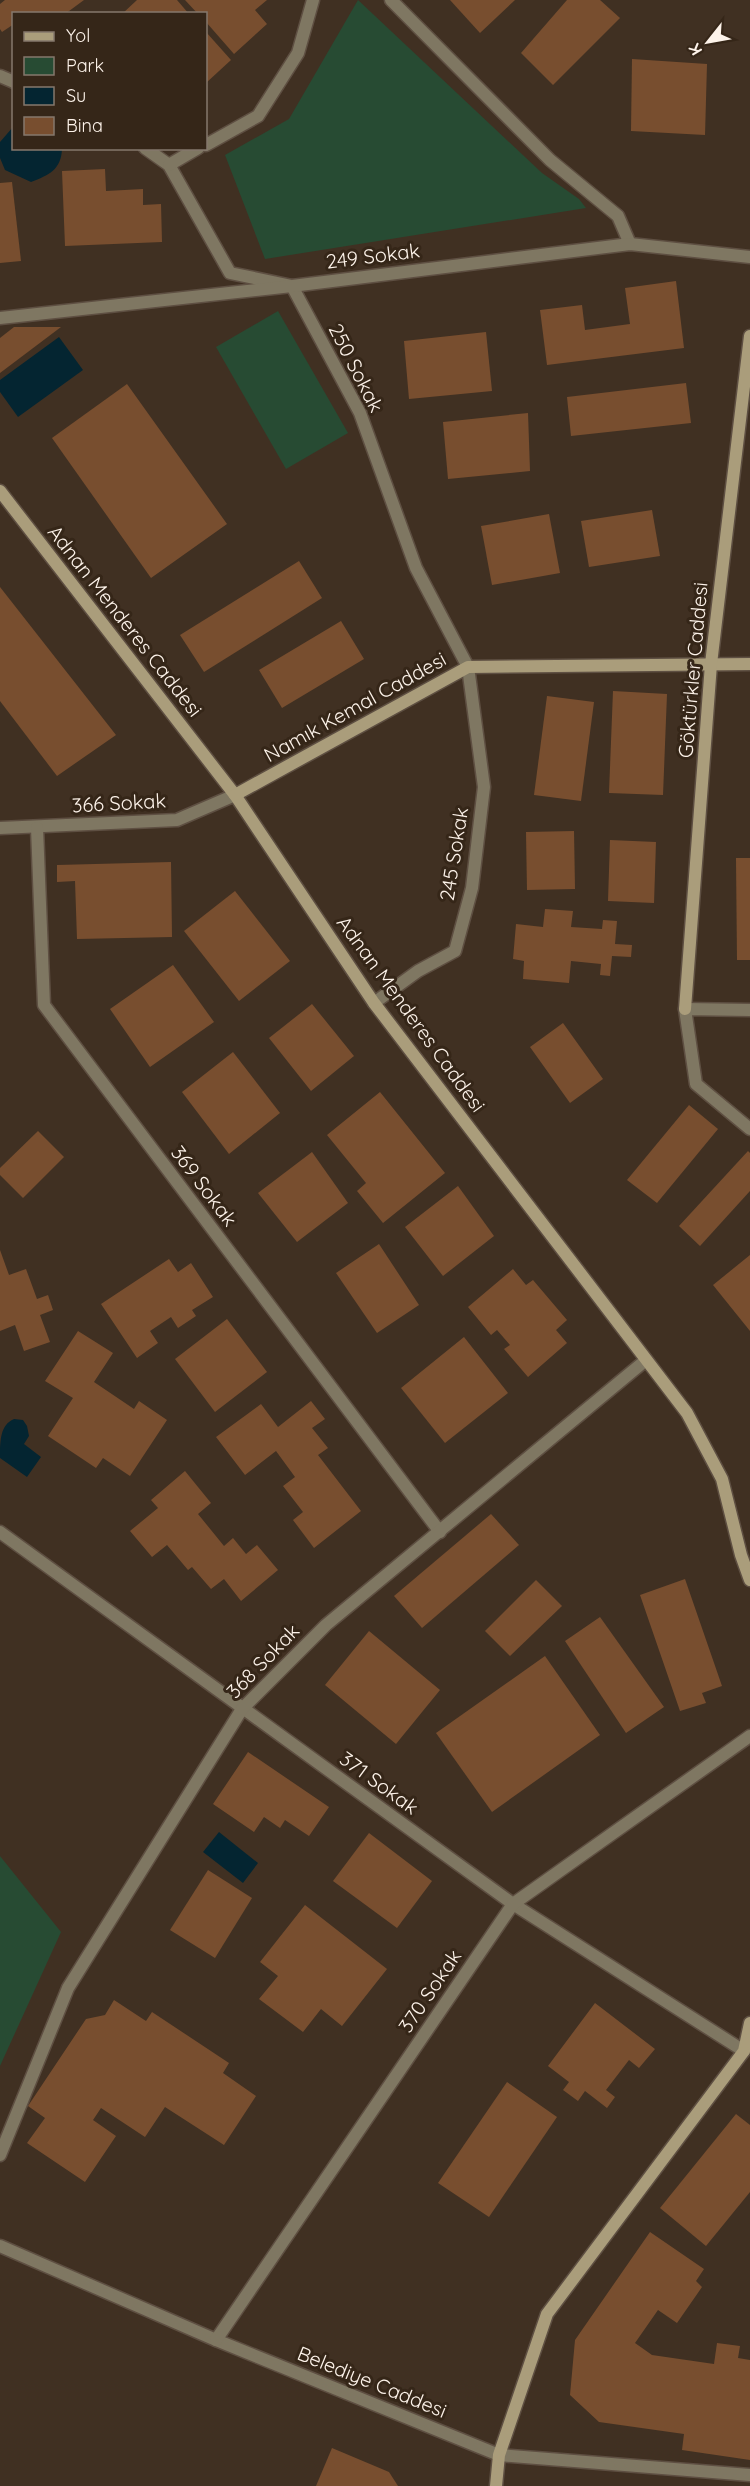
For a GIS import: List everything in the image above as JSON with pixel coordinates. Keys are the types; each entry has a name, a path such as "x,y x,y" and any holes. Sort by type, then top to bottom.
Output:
{"street":[{"path":"207,144 258,116 298,53 312,0"},
{"path":"391,0 550,160 618,216 630,244"},
{"path":"149,150 169,165 230,273 292,286"},
{"path":"169,165 195,150"},
{"name":"249 Sokak","path":"0,318 292,286 630,244 750,257"},
{"name":"250 Sokak","path":"292,286 360,414 416,568 468,668"},
{"name":"Göktürkler Caddesi","path":"685,1009 711,664 750,336"},
{"name":"Adnan Menderes Caddesi","path":"0,491 235,795 374,1003 687,1413 722,1479 746,1554 750,1580"},
{"name":"Namık Kemal Caddesi","path":"235,795 468,668 750,664"},
{"name":"245 Sokak","path":"374,1003 418,971 455,951 471,888 484,787 468,668"},
{"name":"366 Sokak","path":"0,828 177,820 235,795"},
{"name":"369 Sokak","path":"37,828 44,1005 440,1532"},
{"path":"750,1010 685,1009 696,1084 750,1129"},
{"name":"368 Sokak","path":"0,2155 69,1988 242,1709 326,1625 646,1360"},
{"name":"371 Sokak","path":"0,1532 513,1904 744,2051"},
{"name":"370 Sokak","path":"216,2340 513,1904 750,1736"},
{"path":"496,2486 499,2455 547,2314 744,2051 750,2023"},
{"name":"Belediye Caddesi","path":"0,2246 216,2340 499,2455 750,2475"}],"green space":[{"path":"358,0 542,173 579,199 586,208 265,259 225,155 289,119"},
{"path":"278,311 348,433 286,469 216,347"},
{"path":"0,1856 61,1932 0,2066"}],"water":[{"path":"12,128 12,150 62,150 61,156 53,171 31,182 5,170 0,158 0,142"},
{"path":"59,337 83,370 18,417 0,392 0,380"},
{"path":"14,1419 23,1420 29,1436 24,1444 41,1457 27,1477 0,1458 3,1429"},
{"path":"219,1832 258,1863 243,1883 203,1852"}],"building":[{"path":"5,0 84,0 68,12 12,12 12,25 2,32 0,4"},
{"path":"137,0 177,0 187,12 124,12"},
{"path":"185,0 267,0 255,10 267,24 234,54 207,23 207,12 196,12"},
{"path":"450,0 515,0 480,33"},
{"path":"567,0 600,0 620,18 553,85 521,53"},
{"path":"207,33 231,60 207,82"},
{"path":"632,59 707,64 705,135 631,131"},
{"path":"105,169 106,191 143,189 143,205 161,204 162,242 65,246 62,171"},
{"path":"12,182 21,261 0,263 0,183"},
{"path":"676,281 684,348 547,365 540,310 582,305 585,330 630,324 625,288"},
{"path":"14,327 61,327 0,373 0,338"},
{"path":"486,332 492,391 409,399 404,341"},
{"path":"686,383 691,423 571,436 567,397"},
{"path":"127,384 227,524 151,578 52,438"},
{"path":"528,413 530,471 448,479 443,422"},
{"path":"652,510 660,556 589,567 581,521"},
{"path":"549,514 560,573 492,585 481,526"},
{"path":"299,561 322,598 204,672 180,635"},
{"path":"0,587 116,735 57,776 0,701"},
{"path":"341,621 364,659 282,708 259,670"},
{"path":"613,691 667,694 663,795 609,793"},
{"path":"547,696 594,702 581,801 534,795"},
{"path":"574,831 575,889 527,890 526,832"},
{"path":"610,840 656,842 654,903 608,901"},
{"path":"736,858 750,858 750,960 737,960"},
{"path":"171,862 172,937 77,939 75,881 57,882 57,865"},
{"path":"235,891 290,961 239,1001 184,931"},
{"path":"545,909 573,911 571,927 602,929 603,920 617,921 615,944 632,945 631,957 612,956 610,976 600,975 601,964 571,961 569,983 523,979 524,961 513,959 516,924 543,927"},
{"path":"173,965 214,1022 150,1067 110,1009"},
{"path":"312,1004 354,1056 311,1091 269,1038"},
{"path":"563,1023 603,1079 570,1103 530,1047"},
{"path":"233,1052 280,1113 229,1154 182,1092"},
{"path":"380,1092 445,1173 383,1223 357,1191 366,1183 327,1135"},
{"path":"689,1105 718,1129 657,1203 627,1180"},
{"path":"38,1131 64,1157 23,1198 0,1175 0,1168"},
{"path":"748,1151 750,1153 750,1191 700,1246 679,1226"},
{"path":"312,1152 348,1203 297,1242 258,1193"},
{"path":"458,1186 494,1236 443,1276 405,1227"},
{"path":"379,1244 419,1305 377,1333 336,1273"},
{"path":"0,1250 9,1275 26,1269 37,1299 48,1295 53,1310 40,1315 50,1342 24,1351 15,1325 0,1331"},
{"path":"750,1255 750,1331 713,1285"},
{"path":"169,1259 178,1272 191,1263 213,1297 192,1310 196,1316 178,1328 171,1317 150,1331 158,1343 137,1358 101,1304"},
{"path":"513,1269 526,1285 533,1280 567,1320 556,1330 567,1343 528,1377 504,1349 510,1345 497,1330 491,1335 468,1307"},
{"path":"227,1319 267,1372 215,1412 175,1359"},
{"path":"78,1331 113,1353 94,1382 134,1409 139,1401 167,1420 130,1476 103,1458 96,1468 48,1436 73,1398 45,1381"},
{"path":"464,1337 508,1393 445,1443 401,1388"},
{"path":"311,1401 325,1419 312,1428 328,1448 318,1455 361,1511 314,1548 293,1520 303,1512 283,1486 295,1477 276,1451 245,1475 216,1437 261,1404 278,1427"},
{"path":"185,1471 211,1503 198,1514 224,1546 233,1538 246,1554 257,1545 278,1570 241,1601 224,1579 211,1589 192,1567 188,1570 167,1545 152,1557 130,1531 158,1508 151,1500"},
{"path":"491,1514 519,1545 422,1628 394,1596"},
{"path":"685,1579 722,1686 702,1693 706,1703 680,1711 640,1595"},
{"path":"536,1580 562,1606 510,1656 485,1631"},
{"path":"600,1617 664,1707 626,1733 565,1641"},
{"path":"369,1631 440,1690 396,1744 325,1685"},
{"path":"545,1656 600,1735 492,1812 436,1733"},
{"path":"248,1752 329,1807 309,1836 285,1820 280,1828 264,1817 254,1832 213,1804"},
{"path":"369,1833 432,1881 397,1928 333,1881"},
{"path":"208,1870 252,1898 215,1958 170,1930"},
{"path":"305,1905 387,1969 342,2026 321,2009 303,2032 259,1999 278,1976 260,1962"},
{"path":"114,2000 146,2021 152,2012 229,2063 223,2073 256,2096 224,2145 165,2107 145,2137 101,2108 93,2120 116,2136 85,2182 27,2143 45,2118 28,2106 86,2019 105,2015"},
{"path":"595,2003 655,2049 639,2068 629,2060 606,2090 615,2097 607,2108 585,2091 578,2101 563,2090 569,2082 548,2066"},
{"path":"507,2082 557,2117 489,2217 438,2183"},
{"path":"736,2114 750,2125 750,2192 706,2246 660,2208"},
{"path":"650,2232 704,2269 696,2281 702,2287 677,2323 658,2310 635,2343 652,2355 714,2364 717,2343 740,2346 738,2358 750,2360 750,2460 682,2450 684,2434 599,2422 570,2395 575,2340"},
{"path":"332,2448 389,2472 398,2486 316,2486"}]}
